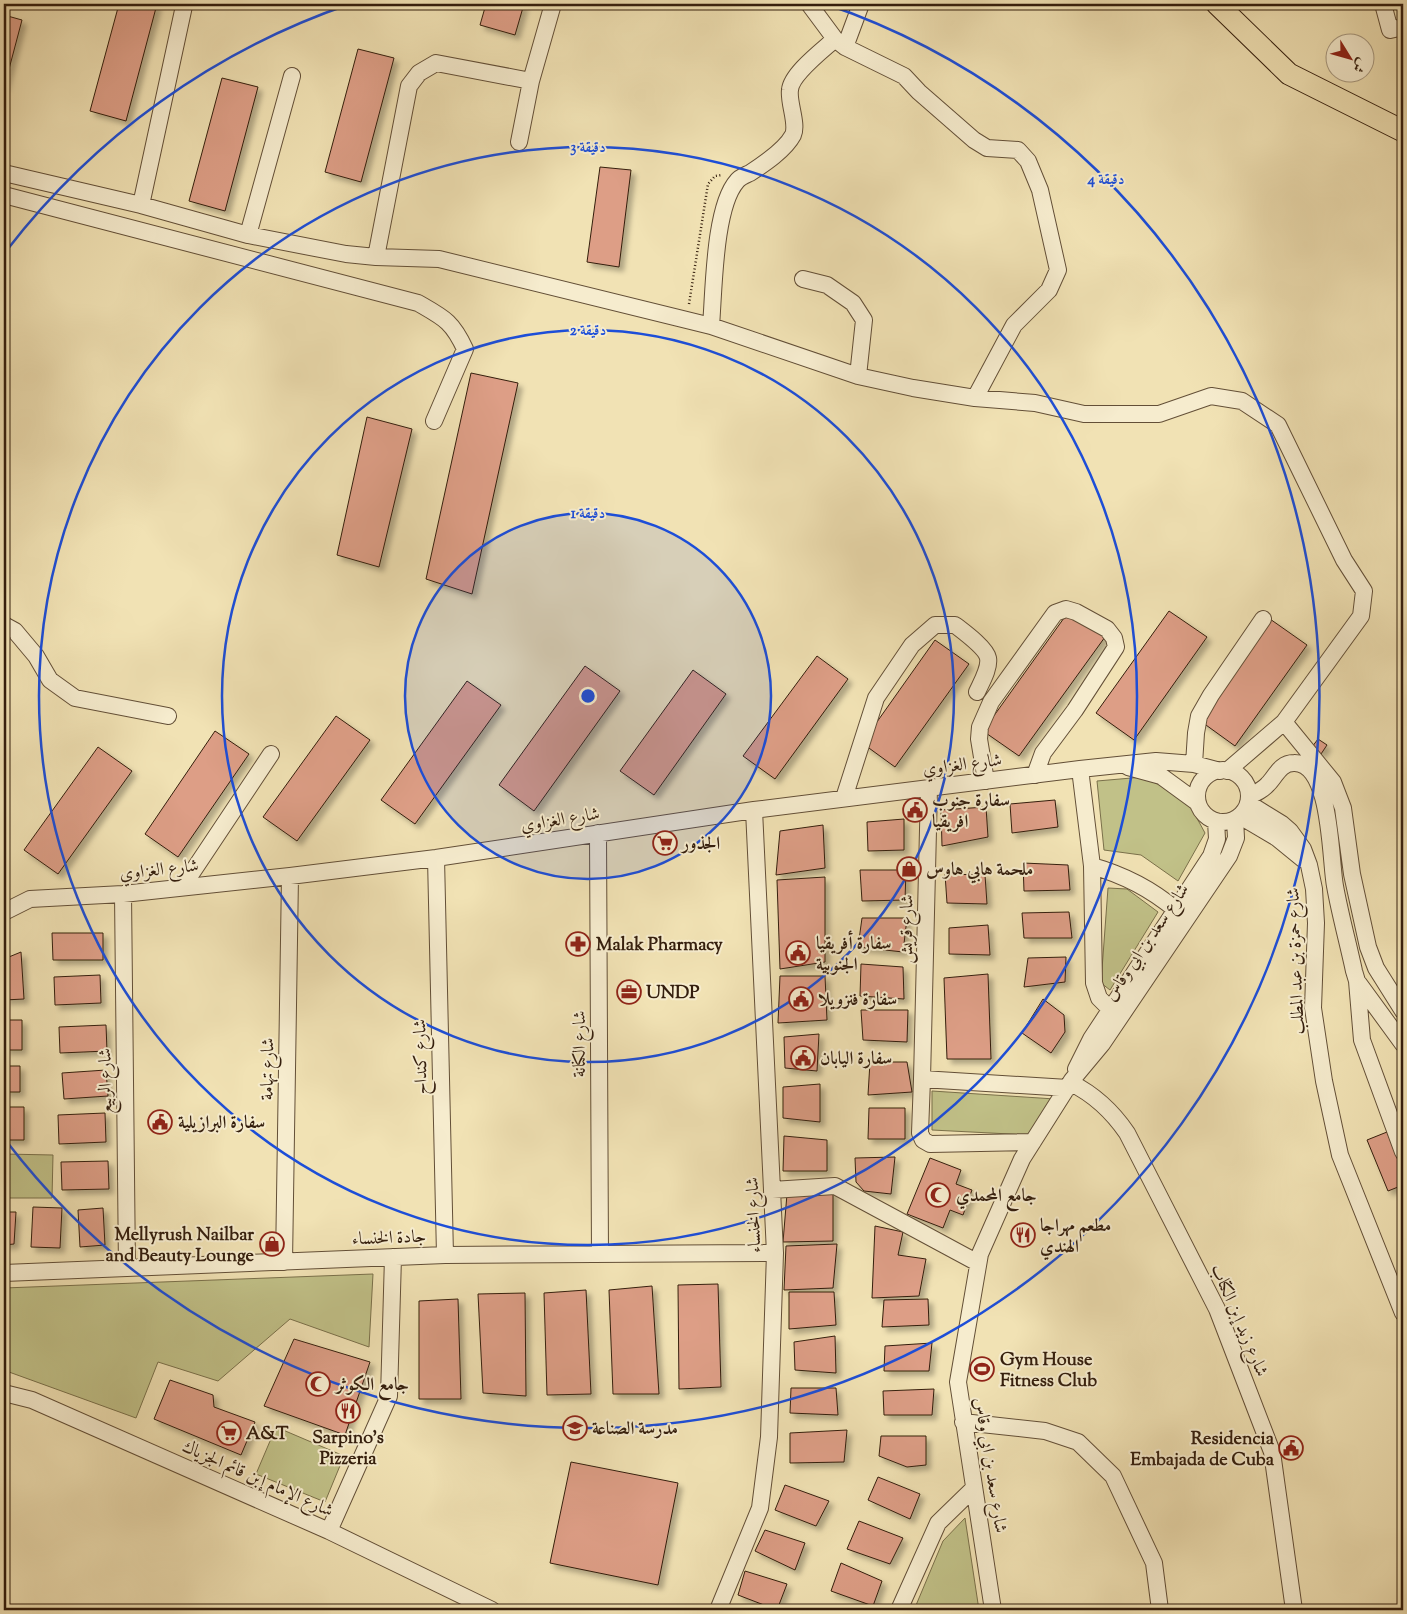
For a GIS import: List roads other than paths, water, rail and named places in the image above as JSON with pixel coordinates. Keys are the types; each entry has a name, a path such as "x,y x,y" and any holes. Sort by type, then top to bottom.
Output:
{"main road":[{"path":"1217,4 1289,74 1403,132"}],"street":[{"path":"519,142 531,81 553,4"},
{"path":"809,4 840,43 904,76 967,134 987,148 1018,150 1028,161 1040,190 1058,270 1049,290 1014,325 975,398"},
{"path":"710,326 722,214 727,198 738,180 775,156 793,134 794,121 790,89 795,78 840,43 859,4"},
{"path":"1383,4 1390,30 1403,27"},
{"path":"141,205 184,6"},
{"path":"376,257 408,86 420,73 436,63 531,81"},
{"path":"248,236 292,76"},
{"path":"4,173 141,205 248,236 346,254 439,260 710,326 858,376 975,398 1035,403 1084,414 1159,414 1211,396 1242,401 1278,425 1344,560 1364,591 1361,616 1284,722 1223,771 1207,776 1198,788 1198,803 1204,814 1216,821 1222,822 1243,809 1287,764 1300,764 1311,772 1320,788 1327,812 1334,884 1356,976 1362,1040 1403,1152"},
{"path":"4,195 418,303 447,320 458,334 465,349 434,421"},
{"path":"803,278 827,285 853,303 864,320 858,376"},
{"path":"986,781 979,739 980,728 992,702 1055,613 1066,608 1107,629 1114,638 1116,647 1076,710 1043,753 1034,775"},
{"path":"1194,764 1199,716 1210,695 1263,619"},
{"path":"844,798 876,698 912,645 935,625 955,624 983,649 988,658 987,667 977,692"},
{"path":"4,625 16,630 36,656 50,680 75,698 168,716"},
{"path":"1284,722 1334,782 1343,808 1352,874 1368,947 1376,968 1403,1011"},
{"path":"183,886 271,754"},
{"name":"شارع الغزاوي","path":"4,912 30,899 123,894 436,858 754,810 1080,769 1156,761 1194,764 1223,771"},
{"name":"شارع الغزاوي","path":"1124,765 1161,776 1198,803"},
{"path":"1080,769 1092,866 1094,984 1099,998 1110,1009"},
{"path":"1223,771 1234,772 1245,782 1243,809"},
{"name":"شارع قريش","path":"929,788 920,1133 923,1140 930,1144 1033,1142"},
{"name":"شارع حمزة بن عبد المطلب","path":"1243,809 1282,824 1290,831 1303,849 1309,864 1314,889 1316,923 1313,1008 1324,1081 1340,1155 1403,1313"},
{"name":"شارع سعد بن ابي وقاس","path":"994,1610 958,1382 980,1254 1022,1158 1070,1084 1102,1044 1229,856 1236,838 1243,809"},
{"name":"شارع الخنساء","path":"718,1610 760,1508 769,1437 775,1253 754,810"},
{"name":"شارع سعد بن ابي وقاس","path":"1070,1084 1085,1048 1211,856 1217,839 1216,821"},
{"name":"شارع الكنانة","path":"598,834 600,1254"},
{"name":"شارع كنداح","path":"436,858 444,1255"},
{"path":"1092,866 1119,875 1145,887 1176,910"},
{"name":"شارع تهامة","path":"284,1262 290,876"},
{"name":"شارع الربيع","path":"123,894 127,1268"},
{"path":"1356,976 1376,968"},
{"path":"1356,976 1403,1044"},
{"path":"922,1079 1070,1084"},
{"name":"شارع زيد إبن الكتاب","path":"1070,1084 1082,1089 1103,1104 1123,1128 1218,1309 1272,1452 1294,1610"},
{"path":"772,1190 835,1186 978,1263"},
{"name":"جادة الخنساء","path":"4,1273 444,1255 775,1253"},
{"path":"329,1531 389,1396 392,1257"},
{"name":"شارع الإمام إبن قائم الجزياك","path":"4,1393 32,1400 329,1531 485,1609"},
{"path":"963,1422 1045,1431 1078,1442 1113,1476 1154,1563 1160,1610"},
{"path":"899,1610 938,1523 974,1488"}],"place":[{"name":"سفارة جنوب افريقيا","path":"915,810"},
{"name":"الجذور","path":"665,843"},
{"name":"ملحمة هابي هاوس","path":"909,869"},
{"name":"Malak Pharmacy","path":"578,944"},
{"name":"سفارة أفريقيا الجنوبية","path":"798,953"},
{"name":"UNDP","path":"629,992"},
{"name":"سفارة فنزويلا","path":"801,999"},
{"name":"سفارة اليابان","path":"803,1058"},
{"name":"سفارة البرازيلية","path":"160,1122"},
{"name":"جامع المحمدي","path":"938,1195"},
{"name":"مطعم مهراجا الهندي","path":"1023,1235"},
{"name":"Mellyrush Nailbar and Beauty Lounge","path":"272,1244"},
{"name":"Gym House Fitness Club","path":"982,1369"},
{"name":"جامع الكوثر","path":"318,1384"},
{"name":"Sarpino's Pizzeria","path":"348,1411"},
{"name":"مدرسة الصناعة","path":"575,1428"},
{"name":"A&T","path":"229,1433"},
{"name":"Residencia Embajada de Cuba","path":"1291,1448"}]}
